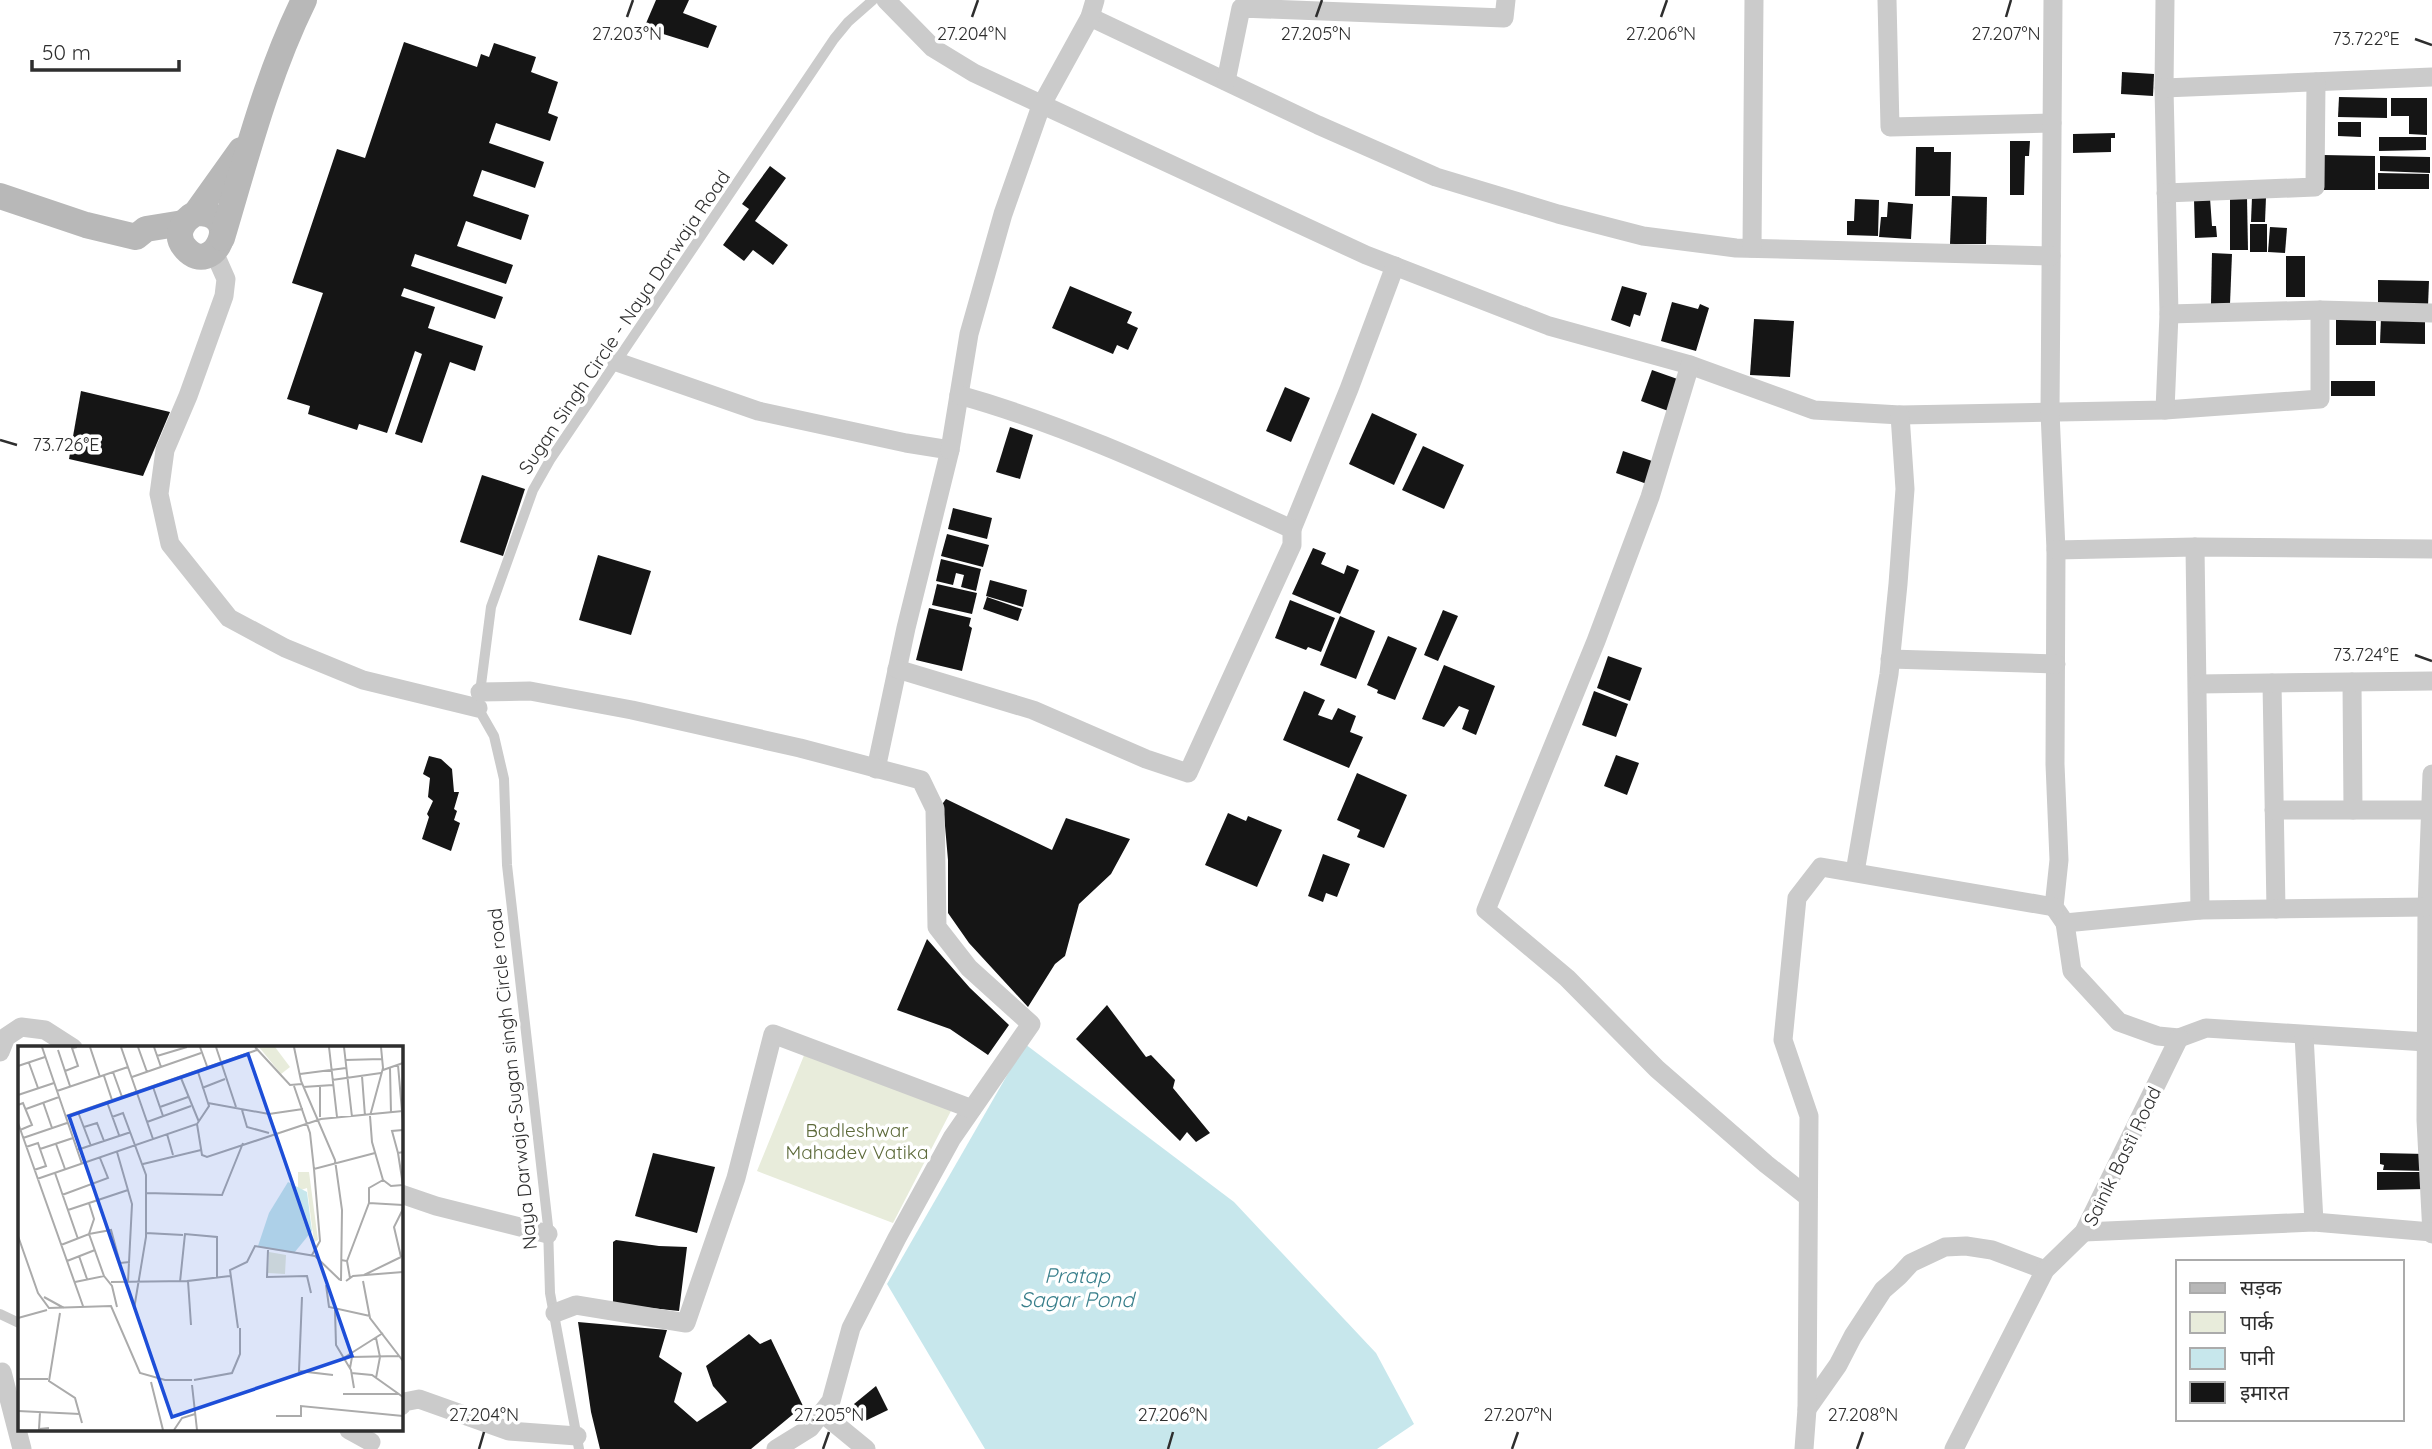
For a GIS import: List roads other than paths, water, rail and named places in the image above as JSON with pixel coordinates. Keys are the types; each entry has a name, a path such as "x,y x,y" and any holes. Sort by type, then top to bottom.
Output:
{"main road":[{"path":"286,36 289,0"},
{"path":"146,229 199,256 218,245 286,36 304,0"},
{"path":"286,36 323,0"},
{"path":"187,251 180,238 190,218 254,132"},
{"path":"0,196 86,225 136,237 146,229 211,215 222,230 218,245"}],"street":[{"path":"886,0 933,48 974,73 1366,255 1549,326 1690,365 1814,410 1900,415 2165,410 2320,399 2320,310"},
{"path":"1226,81 1241,8 1504,18 1506,0"},
{"path":"1752,248 1754,0"},
{"path":"1887,0 1890,127 2052,123"},
{"path":"2053,0 2050,412 2056,550 2055,764 2059,915 2072,971 2119,1022 2158,1036 2179,1038 2206,1028 2426,1042"},
{"path":"2165,0 2164,88 2169,314 2165,410"},
{"path":"876,768 950,450 969,334 999,227 1041,106 1092,8 1226,81 1436,177 1558,214 1643,236 1752,248 2051,256"},
{"path":"2164,88 2432,77"},
{"path":"2166,193 2315,187 2316,82"},
{"path":"218,245 226,279 224,296 188,396 165,450 159,494 170,544 229,618 274,642 363,681 479,700 530,691 763,739 921,780 935,809 937,927 968,968 1031,1024 952,1138 903,1226 851,1328 831,1401 810,1428 776,1449"},
{"path":"897,669 1033,710 1146,759 1188,773 1293,545 1292,529 1334,428 1395,266"},
{"path":"2169,314 2320,310 2432,313"},
{"path":"617,362 758,411 950,450"},
{"path":"1690,365 1650,497 1611,602 1486,910 1567,978 1657,1069 1808,1197"},
{"path":"959,395 996,405 1087,439 1292,529"},
{"path":"1855,872 1890,659 1905,489 1900,415"},
{"path":"2056,550 2195,547 2432,549"},
{"path":"2195,547 2200,911"},
{"path":"1890,659 2056,664"},
{"path":"2198,684 2432,681"},
{"path":"2352,682 2353,810"},
{"path":"2272,683 2276,909"},
{"path":"2084,1233 2314,1222 2432,1233 2426,1042 2432,774"},
{"path":"2274,810 2431,810"},
{"path":"1804,1449 1807,1409 1809,1116 1783,1040 1797,898 1821,867 2059,915 2427,907"},
{"path":"0,1052 6,1037 21,1027 45,1030 70,1046"},
{"path":"555,1313 576,1305 685,1322 736,1178 773,1034 972,1109"},
{"path":"2304,1035 2314,1222"},
{"name":"Sainik Basti Road","path":"1954,1449 2045,1270 2084,1233 2179,1038"},
{"path":"402,1194 436,1206 548,1234"},
{"path":"1807,1409 1839,1365 1853,1336 1883,1290 1911,1263 1945,1247 1966,1246 1992,1250 2045,1270"},
{"path":"7,1371 18,1428"},
{"path":"402,1405 419,1399 509,1431 578,1443"},
{"path":"822,1413 866,1449"},
{"path":"354,1432 373,1440"}],"lane":[{"name":"Sugan Singh Circle - Naya Darwaja Road","path":"479,700 491,607 533,490 550,460 834,39 848,22 873,0"},
{"name":"Naya Darwaja-Sugan singh Circle road","path":"479,700 494,736 504,779 507,865 548,1234 550,1293 578,1443"},
{"path":"0,1314 18,1323"}],"water":[{"name":"Pratap Sagar Pond","path":"1025,1044 1234,1202 1376,1353 1414,1424 1377,1449 985,1449 887,1284"}],"park label":[{"name":"Badleshwar Mahadev Vatika","path":"857,1141"}]}
